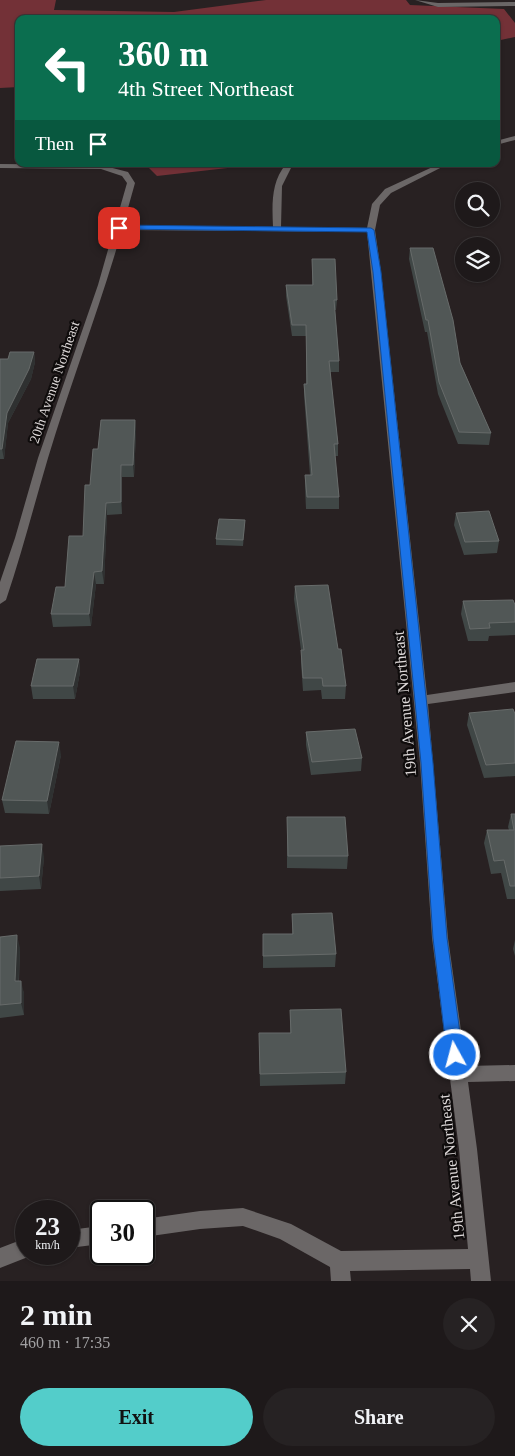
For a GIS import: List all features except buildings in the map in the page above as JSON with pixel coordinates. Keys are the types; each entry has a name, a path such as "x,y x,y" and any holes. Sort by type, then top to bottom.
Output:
{"street":[{"path":"418,0 438,5 515,4"},
{"path":"500,142 515,138"},
{"name":"20th Avenue Northeast","path":"0,166 15,166"},
{"name":"20th Avenue Northeast","path":"0,600 21,538 43,458 102,285 131,183 125,174 101,167"},
{"path":"277,229 278,183 286,167"},
{"name":"19th Avenue Northeast","path":"438,167 388,191 376,204 371,230 410,576 440,938 468,1149 480,1281"},
{"path":"119,228 371,230"},
{"path":"420,701 515,687"},
{"path":"458,1074 515,1073"},
{"path":"155,1226 200,1220 243,1217 284,1231 338,1261 478,1260"},
{"path":"0,1258 15,1252"},
{"path":"338,1261 341,1281"}],"shaded area":[{"path":"0,0 56,0 54,10 174,12 266,0 406,0 410,5 504,9 515,23 515,37 500,40 500,15 15,15 15,87 0,88"},
{"path":"148,167 236,167 157,176"}],"route":[{"path":"119,228 371,230 410,576 440,938 455,1055"}]}
